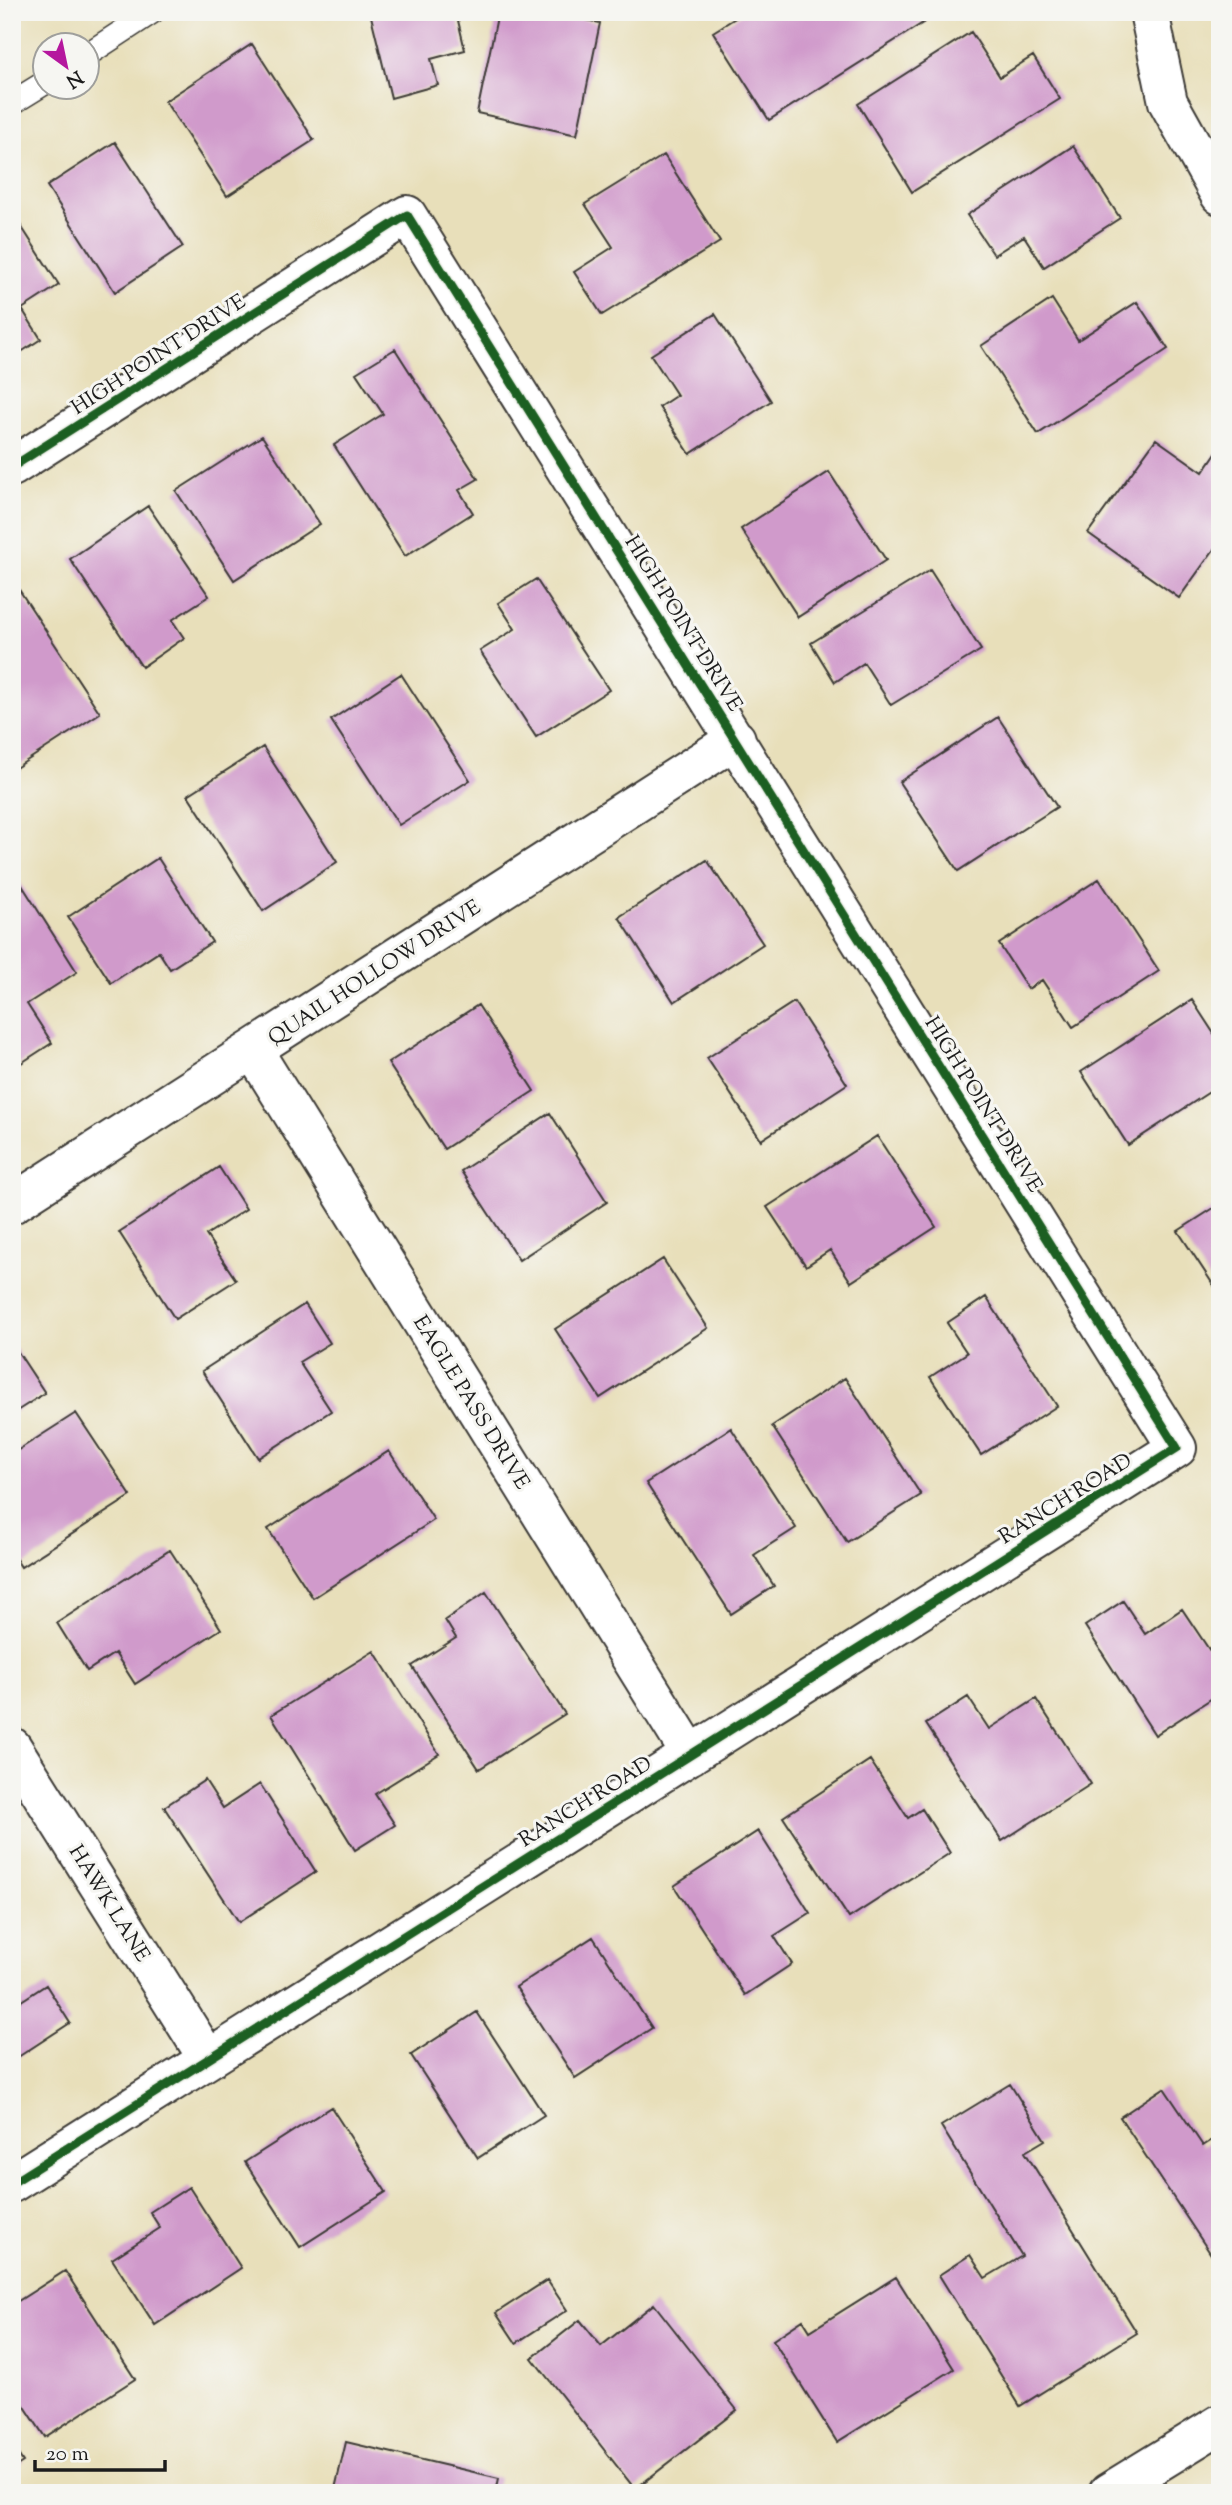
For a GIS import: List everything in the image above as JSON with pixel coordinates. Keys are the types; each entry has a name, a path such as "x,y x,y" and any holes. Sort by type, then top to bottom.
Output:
{"street":[{"path":"1149,12 1168,102 1220,195"},
{"name":"HIGH POINT DRIVE","path":"12,467 407,215 1177,1448"},
{"name":"QUAIL HOLLOW DRIVE","path":"12,1205 736,739"},
{"name":"EAGLE PASS DRIVE","path":"253,1050 691,1755"},
{"name":"RANCH ROAD","path":"12,2183 1177,1448"},
{"name":"HAWK LANE","path":"12,1747 208,2060"},
{"path":"1108,2493 1220,2424"}],"lane":[{"path":"102,45 152,12"},
{"path":"12,103 32,91"}],"building":[{"path":"370,12 456,12 465,50 431,59 438,85 391,98"},
{"path":"498,12 550,12 600,23 577,135 477,113"},
{"path":"745,12 937,14 769,120 713,32"},
{"path":"971,32 1000,77 1033,56 1060,99 912,192 858,104"},
{"path":"252,44 314,140 227,196 165,101"},
{"path":"115,142 183,247 115,292 47,186"},
{"path":"1073,146 1120,218 1044,267 1024,236 994,255 967,215"},
{"path":"664,155 720,242 602,315 574,272 613,247 585,204"},
{"path":"12,212 59,285 22,309 41,339 12,358"},
{"path":"1052,299 1078,340 1137,302 1168,349 1038,434 981,346"},
{"path":"715,314 771,401 690,454 659,407 677,395 651,355"},
{"path":"395,349 478,479 459,490 473,513 405,556 334,445 383,414 356,373"},
{"path":"262,436 320,524 234,580 176,491"},
{"path":"1156,439 1203,472 1220,447 1220,541 1179,598 1088,533"},
{"path":"829,472 886,560 798,617 741,529"},
{"path":"148,506 209,596 172,620 184,638 142,667 70,559"},
{"path":"930,570 981,650 891,705 864,663 835,682 811,643"},
{"path":"536,579 609,690 536,737 480,651 515,629 498,603"},
{"path":"16,585 100,713 14,769 12,588"},
{"path":"401,674 470,780 399,825 331,720"},
{"path":"998,717 1057,807 958,871 899,782"},
{"path":"263,747 337,862 263,911 188,795"},
{"path":"158,858 212,942 170,969 159,952 111,983 68,917"},
{"path":"707,860 763,944 674,1002 619,917"},
{"path":"1099,879 1159,971 1073,1027 1042,980 1028,989 999,944"},
{"path":"20,882 77,972 27,1004 52,1043 12,1069 12,887"},
{"path":"1192,1000 1220,1043 1220,1085 1128,1145 1081,1072"},
{"path":"794,1002 847,1084 761,1140 707,1058"},
{"path":"478,1005 534,1091 444,1149 388,1063"},
{"path":"550,1113 607,1202 519,1260 461,1171"},
{"path":"877,1136 936,1227 851,1282 830,1250 806,1266 767,1207"},
{"path":"219,1167 246,1209 206,1235 236,1280 175,1319 119,1232"},
{"path":"1220,1204 1220,1295 1178,1231"},
{"path":"663,1259 708,1328 600,1398 555,1329"},
{"path":"986,1297 1057,1406 981,1455 930,1377 967,1353 947,1323"},
{"path":"305,1304 330,1343 299,1362 331,1411 258,1458 202,1371"},
{"path":"12,1343 45,1393 12,1414"},
{"path":"845,1378 921,1495 847,1542 772,1426"},
{"path":"76,1413 131,1496 21,1567 12,1553 12,1454"},
{"path":"731,1428 796,1528 754,1555 774,1586 731,1614 646,1483"},
{"path":"389,1451 434,1520 313,1598 268,1529"},
{"path":"170,1550 221,1629 135,1684 115,1653 87,1671 57,1623"},
{"path":"486,1592 565,1714 479,1769 412,1666 456,1638 445,1620"},
{"path":"1123,1601 1145,1634 1182,1609 1220,1666 1220,1693 1155,1735 1085,1626"},
{"path":"374,1651 439,1754 375,1794 395,1825 355,1850 271,1715"},
{"path":"968,1697 989,1729 1036,1699 1091,1784 1002,1841 926,1724"},
{"path":"870,1760 908,1818 922,1809 950,1853 849,1918 783,1817"},
{"path":"205,1780 223,1808 260,1784 316,1872 239,1922 164,1807"},
{"path":"758,1831 810,1913 774,1936 792,1964 745,1995 674,1886"},
{"path":"593,1937 652,2028 575,2078 516,1987"},
{"path":"46,1985 70,2023 12,2061 12,2007"},
{"path":"477,2012 544,2115 478,2158 411,2055"},
{"path":"1010,2084 1045,2140 1025,2152 1137,2333 1020,2406 939,2275 970,2255 985,2278 1022,2256 941,2126"},
{"path":"1164,2088 1203,2146 1220,2135 1220,2268 1120,2117"},
{"path":"1220,2106 1220,2122 1212,2111"},
{"path":"331,2107 386,2192 300,2247 245,2162"},
{"path":"189,2187 241,2268 155,2325 112,2259 160,2228 150,2212"},
{"path":"65,2271 135,2379 45,2437 12,2387 12,2305"},
{"path":"896,2277 954,2369 837,2442 773,2340 803,2320 810,2331"},
{"path":"547,2280 567,2310 516,2343 496,2313"},
{"path":"654,2304 737,2410 635,2489 532,2358 580,2320 601,2346"},
{"path":"346,2442 499,2478 496,2493 334,2493"},
{"path":"12,2445 23,2462 12,2469"}],"cycle path":[{"path":"12,467 407,215 1177,1448 12,2183"}]}
